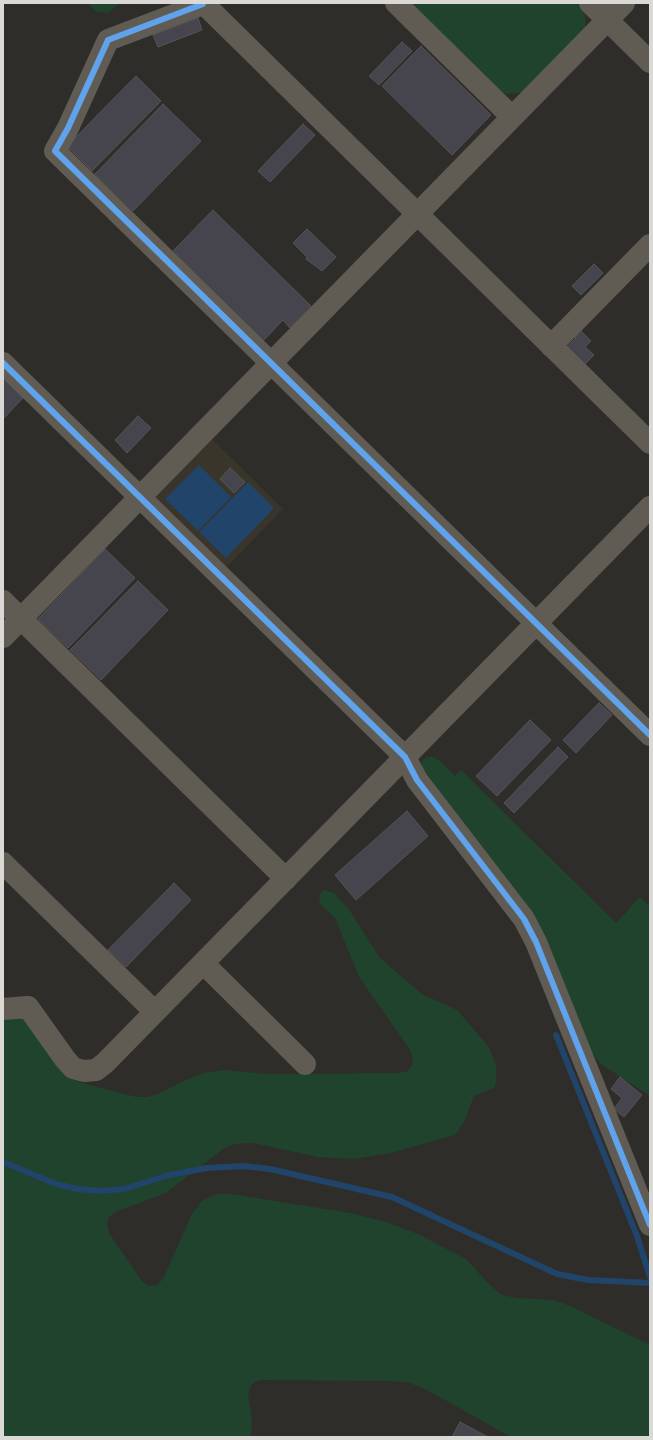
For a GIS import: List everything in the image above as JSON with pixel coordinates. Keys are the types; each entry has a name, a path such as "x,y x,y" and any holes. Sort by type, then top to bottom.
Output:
{"street":[{"path":"396,3 512,118"},
{"path":"590,3 650,62"},
{"path":"3,637 624,3"},
{"path":"650,443 203,4 108,40 68,128 54,151 650,735"},
{"path":"551,346 650,245"},
{"path":"3,363 405,757 417,780 510,898 524,919 538,949 650,1225"},
{"path":"3,1008 28,1006 73,1068 84,1072 96,1070 105,1063 156,1012 650,507"},
{"path":"3,601 286,878"},
{"path":"3,863 156,1012"},
{"path":"203,963 305,1064"}],"shaded area":[{"path":"210,437 283,509 225,569 155,500 155,494"}],"green space":[{"path":"88,3 121,3 107,13 96,12"},
{"path":"411,3 578,3 585,13 585,27 578,38 530,88 520,93 506,94 494,89"},
{"path":"426,757 433,757 439,760 455,776 461,770 616,923 640,897 650,907 650,1096 601,1064 594,1055 587,1044 533,914 425,775 422,768 422,761"},
{"path":"324,890 334,893 348,908 380,958 422,994 457,1010 488,1046 496,1064 496,1082 494,1088 474,1096 464,1122 455,1135 391,1153 354,1159 318,1157 253,1143 233,1144 223,1149 166,1193 115,1212 109,1217 107,1224 109,1233 141,1280 149,1286 158,1285 164,1277 192,1214 202,1201 216,1194 231,1194 350,1213 386,1222 418,1234 466,1259 490,1285 502,1295 517,1298 554,1300 570,1306 650,1345 650,1437 511,1437 427,1390 410,1383 391,1381 261,1380 254,1382 250,1387 248,1395 252,1420 251,1437 3,1437 3,1017 23,1017 69,1075 80,1082 136,1097 147,1097 158,1094 204,1073 224,1070 267,1074 399,1073 408,1071 413,1063 411,1051 359,977 335,918 321,905 319,899 320,894"}],"water":[{"path":"199,465 231,497 198,531 165,499"},
{"path":"248,482 274,508 226,558 199,532"}],"building":[{"path":"198,18 202,30 158,47 153,35"},
{"path":"402,42 412,51 379,85 369,76"},
{"path":"421,46 491,115 452,155 382,86"},
{"path":"136,76 161,101 92,171 67,146"},
{"path":"163,104 201,141 133,211 95,174"},
{"path":"303,124 315,135 270,182 258,171"},
{"path":"213,210 311,306 290,328 283,320 263,341 172,252"},
{"path":"307,229 336,257 322,271 306,259 307,257 293,243"},
{"path":"594,264 603,273 581,295 572,286"},
{"path":"580,330 591,341 585,347 594,355 583,366 566,348 576,338 574,335"},
{"path":"3,378 23,398 3,419"},
{"path":"138,416 151,428 127,453 115,440"},
{"path":"230,468 245,482 234,493 220,479"},
{"path":"105,549 135,578 68,648 38,619"},
{"path":"138,581 168,610 101,680 70,650"},
{"path":"599,703 612,715 576,753 563,740"},
{"path":"530,720 551,740 497,796 476,776"},
{"path":"558,747 568,757 514,813 504,803"},
{"path":"407,811 428,836 356,900 335,875"},
{"path":"174,883 191,900 126,967 108,950"},
{"path":"620,1077 642,1095 624,1117 614,1109 622,1098 611,1089"},
{"path":"460,1422 488,1437 452,1437"}],"waterway":[{"path":"556,1035 637,1236 650,1277"},
{"path":"3,1162 56,1184 78,1189 101,1191 124,1189 169,1175 207,1168 243,1166 270,1169 392,1197 557,1274 588,1280 650,1283"}],"cycle path":[{"path":"203,3 108,40 68,128 55,151 650,735"},
{"path":"3,363 405,757 417,780 524,919 536,942 650,1225"}]}
